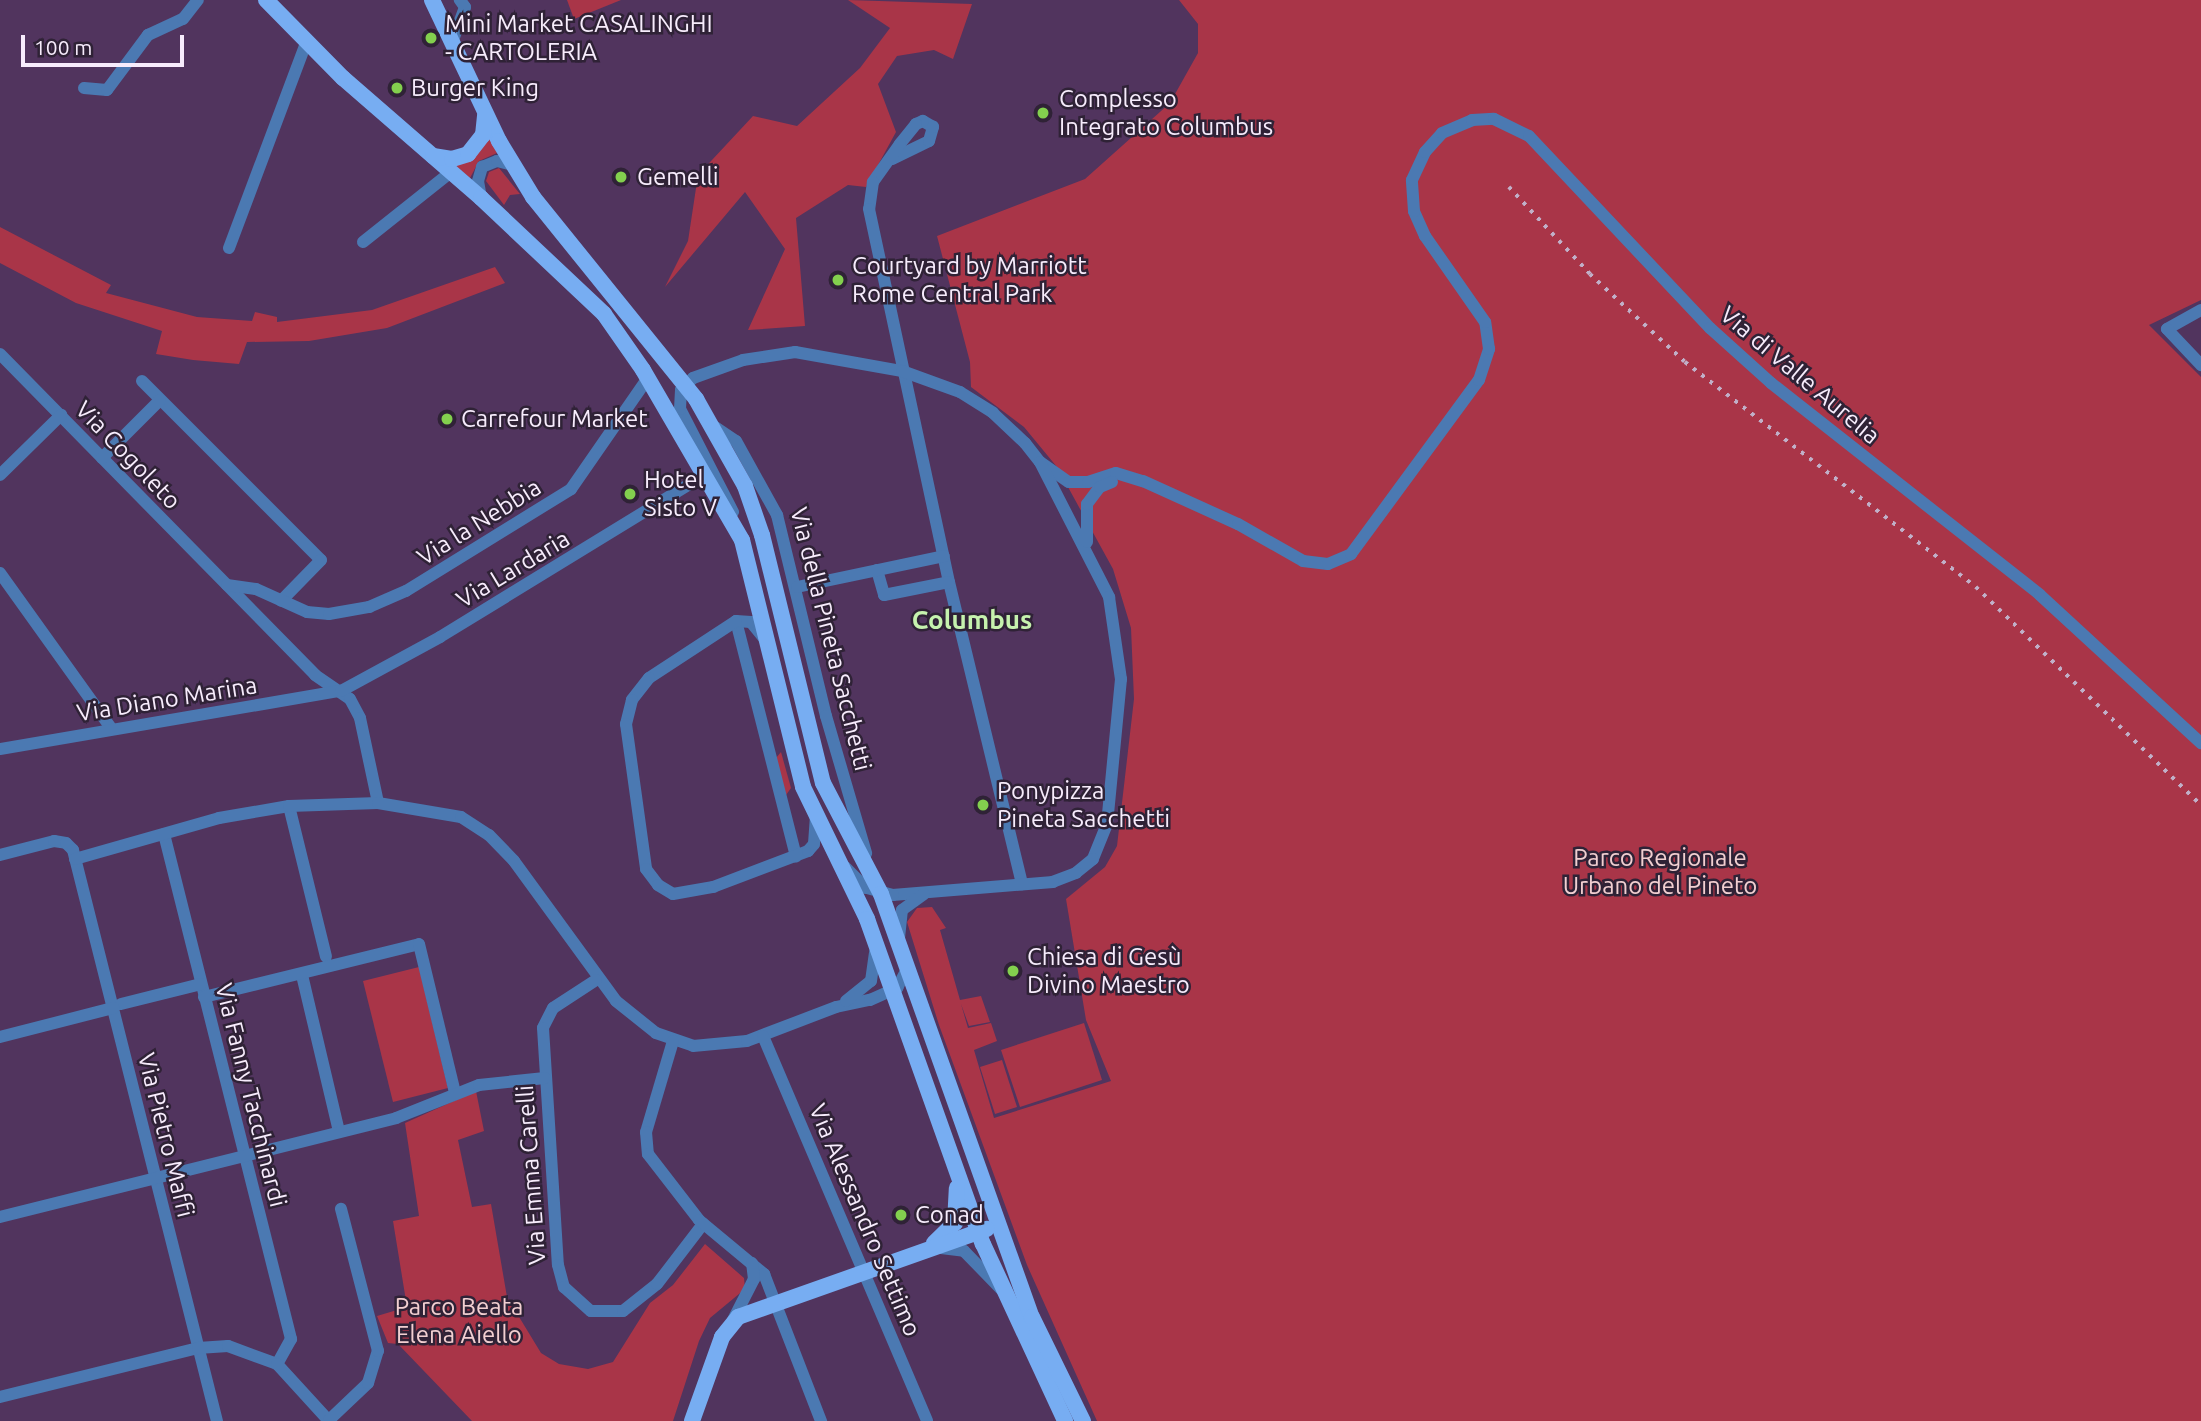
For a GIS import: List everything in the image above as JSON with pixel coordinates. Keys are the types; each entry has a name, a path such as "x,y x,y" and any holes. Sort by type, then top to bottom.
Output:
{"main road":[{"path":"266,0 307,41 481,198 604,314 648,378 742,540 800,777 816,817 872,932 957,1175 1002,1291 1058,1414 1065,1421"},
{"name":"Via della Pineta Sacchetti","path":"432,0 513,165 571,248 685,384 715,427 762,535 819,773 840,821 878,887 1040,1336 1083,1421"},
{"path":"432,156 452,159 473,149 484,132 484,110"},
{"path":"927,1248 955,1223 957,1175"},
{"path":"692,1421 721,1340 732,1322 776,1301 927,1248 979,1234 995,1215"}],"street":[{"path":"84,88 107,90 148,35 183,19 198,0"},
{"path":"453,40 464,7 460,0"},
{"path":"229,248 307,41"},
{"name":"Via di Valle Aurelia","path":"1133,478 1238,524 1303,561 1335,563 1358,548 1479,380 1489,349 1485,322 1472,299 1425,236 1414,211 1412,180 1425,152 1442,133 1472,120 1494,119 1516,126 1710,328 1770,383 2040,595 2201,743"},
{"path":"892,159 875,178 868,204 949,582 1022,884"},
{"path":"481,198 478,176 482,166 497,161 513,165"},
{"path":"363,242 451,172"},
{"path":"2201,310 2167,329 2201,365"},
{"path":"742,540 712,466 680,409 680,394 685,384 707,371 783,353 902,371 952,388 985,407 1040,462 1074,483 1116,473 1133,478"},
{"name":"Via Cogoleto","path":"0,354 315,675 341,691 358,713 378,803"},
{"name":"Via la Nebbia","path":"281,601 314,613 356,611 406,591 457,562 575,485 648,378"},
{"path":"142,381 321,560 281,601 256,589 227,585"},
{"path":"102,458 160,400"},
{"path":"0,475 61,415"},
{"name":"Via della Pineta Sacchetti","path":"715,427 734,438 764,485 797,587 832,738 878,887"},
{"path":"835,856 866,888 927,892 1061,880 1081,869 1098,852 1107,824 1121,656 1109,597 1089,552 1040,462"},
{"name":"Via Lardaria","path":"341,691 440,637 703,476"},
{"path":"1089,552 1084,525 1087,504 1104,485 1133,478"},
{"path":"797,587 944,555"},
{"path":"877,570 884,595 949,582"},
{"path":"0,573 111,728"},
{"path":"736,621 796,856"},
{"path":"767,643 751,622 736,621 649,678 629,707 626,724 644,864 658,885 682,895 796,856 813,846 816,817"},
{"name":"Via Diano Marina","path":"0,749 341,691"},
{"path":"0,855 59,841 71,847 75,859 219,818 289,806 378,803 446,812 489,835 514,861 596,979 638,1021 673,1041 721,1045 764,1036 836,1007 894,990 908,969"},
{"path":"289,806 326,957"},
{"name":"Via Fanny Tacchinardi","path":"163,834 291,1339 276,1364"},
{"name":"Via Pietro Maffi","path":"75,859 117,1006 156,1178 217,1421"},
{"path":"899,945 902,910 927,892"},
{"path":"836,1007 865,989 873,977 872,932"},
{"path":"0,1037 117,1006 302,975 419,944 455,1093"},
{"path":"302,975 339,1132"},
{"name":"Via Emma Carelli","path":"596,979 558,1003 545,1019 545,1078 559,1274 578,1305 603,1313 635,1305 657,1284 703,1224"},
{"name":"Via Alessandro Settimo","path":"764,1036 927,1421"},
{"path":"673,1041 646,1132 648,1154 703,1224 764,1274 821,1421"},
{"path":"0,1217 404,1116 455,1093 486,1083 545,1078"},
{"path":"0,1397 198,1348 244,1349 276,1364 329,1420 368,1382 377,1362 378,1340 341,1209"},
{"path":"927,1248 961,1250 1002,1291"},
{"path":"732,1322 753,1283 752,1263"}],"green space":[{"path":"567,0 621,0 574,19"},
{"path":"848,0 972,4 953,59 934,50 897,56 878,84 896,132 866,187 848,185 796,218 805,326 748,330 785,249 745,192 665,287 688,241 698,175 753,116 797,126 860,68 890,28"},
{"name":"Parco Regionale Urbano del Pineto","path":"1179,0 2201,0 2201,300 2149,325 2201,377 2201,1421 1097,1421 1027,1265 939,1025 907,922 917,908 932,907 946,928 940,930 960,1000 981,996 990,1022 969,1026 961,1004 968,1028 991,1023 997,1041 974,1050 994,1118 1111,1081 1086,1020 1066,899 1105,867 1117,846 1134,699 1131,628 1113,569 1057,467 1024,427 971,387 970,362 937,236 1085,179 1170,103 1198,53 1198,24"},
{"path":"489,138 497,153 479,161 470,178 455,165 475,157"},
{"path":"499,168 520,194 510,195 504,205 486,181 489,172"},
{"path":"0,227 111,285 106,293 197,317 252,321 255,312 277,317 277,322 372,310 495,267 505,283 387,328 309,341 247,342 239,364 193,360 156,354 162,331 76,303 0,263"},
{"path":"781,752 791,788 786,795 776,758"},
{"path":"419,967 448,1088 393,1102 363,981"},
{"path":"1084,1023 1102,1080 1020,1107 1001,1050"},
{"path":"1002,1060 1017,1107 995,1114 980,1067"},
{"name":"Parco Beata Elena Aiello","path":"476,1091 484,1131 458,1140 472,1207 491,1204 507,1297 541,1353 559,1364 588,1369 613,1362 650,1303 673,1285 705,1244 744,1278 745,1289 710,1318 699,1341 673,1421 472,1421 398,1344 388,1343 377,1316 407,1307 393,1221 419,1216 405,1123"}],"railway":[{"path":"1509,187 1590,274 1685,362 1976,587 2201,805"}],"place":[{"name":"Mini Market CASALINGHI - CARTOLERIA","path":"431,38"},
{"name":"Burger King","path":"397,88"},
{"name":"Complesso Integrato Columbus","path":"1043,113"},
{"name":"Gemelli","path":"621,177"},
{"name":"Courtyard by Marriott Rome Central Park","path":"838,280"},
{"name":"Carrefour Market","path":"447,419"},
{"name":"Hotel Sisto V","path":"630,494"},
{"name":"Ponypizza Pineta Sacchetti","path":"983,805"},
{"name":"Chiesa di Gesù Divino Maestro","path":"1013,971"},
{"name":"Conad","path":"901,1215"}],"district":[{"name":"Columbus","path":"972,620"}]}
